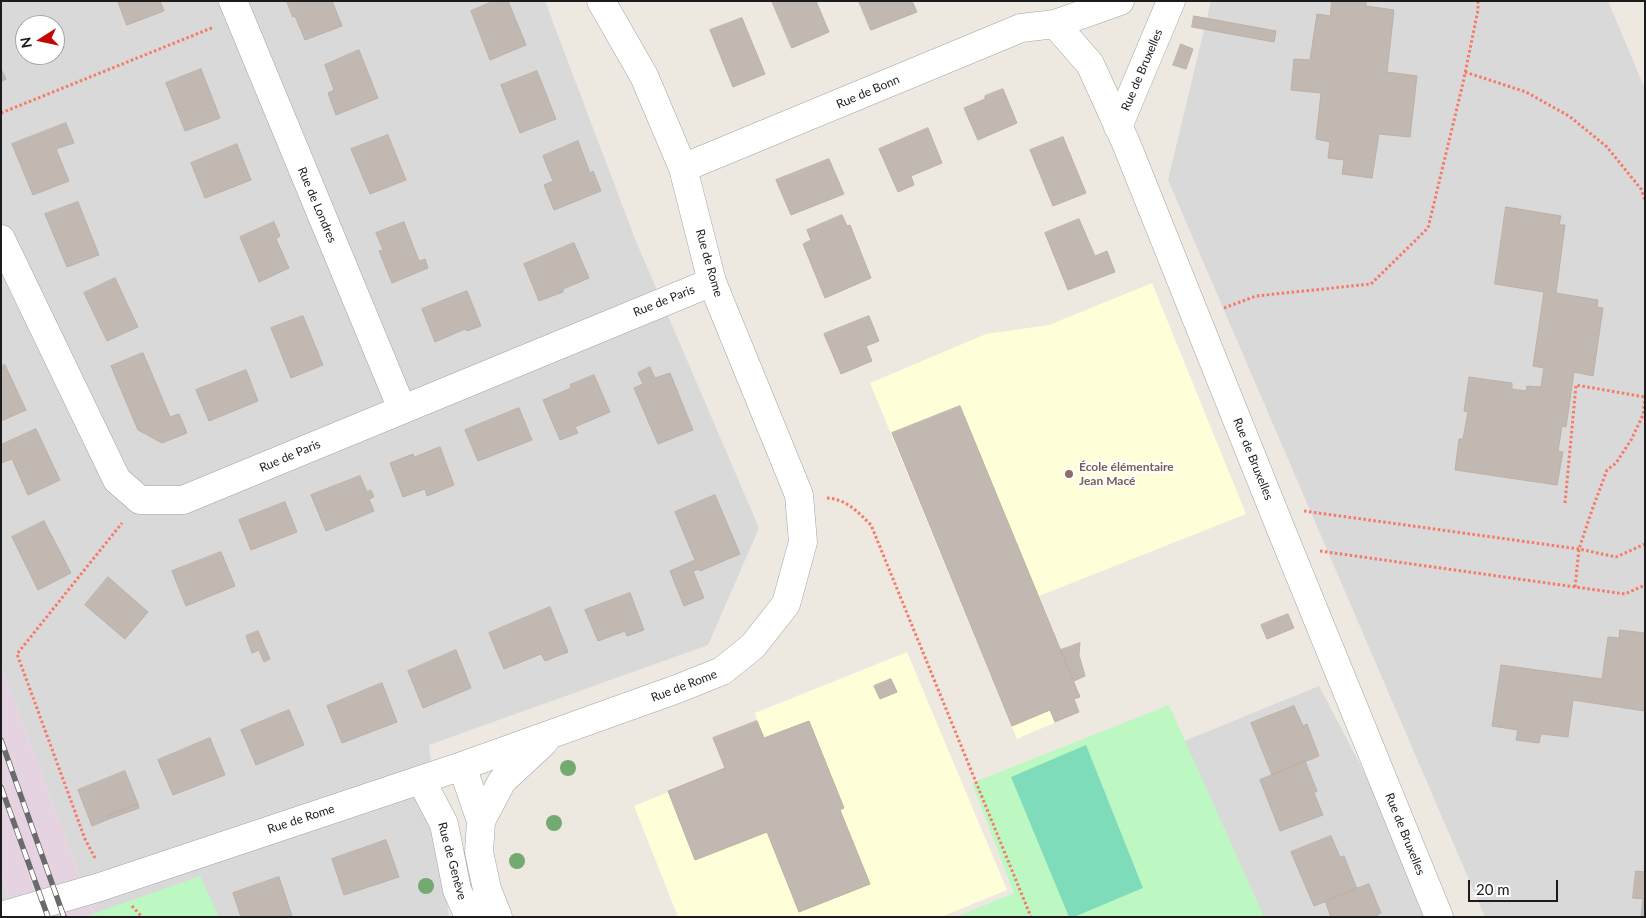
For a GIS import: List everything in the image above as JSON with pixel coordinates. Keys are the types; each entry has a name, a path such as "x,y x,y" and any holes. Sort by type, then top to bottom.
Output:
{"street":[{"name":"Rue de Rome","path":"1,916 110,883 421,780 677,690 722,671 753,646 786,604 803,542 799,495 712,282 683,168 644,76 601,1"},
{"name":"Rue de Bonn","path":"683,168 1021,28 1055,24 1120,1"},
{"name":"Rue de Bruxelles","path":"1171,1 1118,127 1439,917"},
{"name":"Rue de Londres","path":"236,9 402,409"},
{"path":"1055,24 1090,64 1118,127"},
{"path":"1,240 117,480 140,500"},
{"name":"Rue de Paris","path":"140,500 183,500 712,282"},
{"path":"481,821 502,781 553,734"},
{"path":"462,766 481,821 479,852 487,888 498,917"},
{"name":"Rue de Genève","path":"421,780 444,824 457,890 469,917"}],"path":[{"path":"1197,319 1256,296 1371,284 1428,228 1465,72 1478,10 1478,1"},
{"path":"1,113 236,9"},
{"path":"1465,72 1526,92 1568,116 1607,147 1641,189 1645,200"},
{"path":"1565,503 1576,385 1645,397 1642,415 1631,440 1616,463 1606,470 1579,549 1575,587"},
{"path":"799,495 836,498 855,509 871,525 1031,917"},
{"path":"140,500 17,654 84,839 110,883 142,917"},
{"path":"1272,506 1579,549 1616,557 1645,544"},
{"path":"1288,546 1625,594 1645,585"}],"shaded area":[{"path":"1,1 545,1 635,239 759,528 708,645 429,745 449,917 95,917 1,666"},
{"path":"1211,1 1608,1 1645,89 1645,917 1485,917 1168,180"},
{"name":"École élémentaire Jean Macé","path":"1152,283 1246,514 1039,596 1061,650 1080,643 1079,655 1085,676 1074,681 1080,697 1074,700 1079,712 1017,739 870,383 986,334 1049,325"},
{"path":"907,652 1007,890 941,917 678,917 634,806 725,769 713,738 757,721 755,713"},
{"path":"1,666 95,917 16,917 1,875"},
{"path":"1319,686 1440,917 1257,917 1177,744"},
{"path":"1,875 16,917 1,917"}],"green space":[{"path":"1169,705 1264,917 956,917 1014,893 972,783"},
{"path":"1086,745 1143,888 1074,917 1069,917 1011,777"},
{"path":"200,876 219,917 85,917"}],"building":[{"path":"118,1 160,1 164,11 127,25"},
{"path":"287,1 332,1 342,26 305,40"},
{"path":"494,1 508,1 526,45 490,60 471,11"},
{"path":"772,1 816,1 829,32 792,48"},
{"path":"859,1 912,1 917,12 871,30"},
{"path":"1332,1 1366,1 1366,6 1394,10 1387,72 1417,76 1410,137 1379,134 1372,178 1342,174 1344,160 1328,158 1330,142 1316,139 1321,93 1291,90 1294,59 1310,60 1317,14 1330,16"},
{"path":"1194,16 1276,31 1274,42 1192,27"},
{"path":"742,18 765,74 733,87 710,30"},
{"path":"1181,44 1193,49 1186,69 1173,65"},
{"path":"359,50 378,98 336,115 328,93 334,90 325,65"},
{"path":"1,69 6,79 1,82"},
{"path":"201,69 220,118 185,131 166,83"},
{"path":"537,71 556,119 520,133 501,85"},
{"path":"1003,89 1017,123 978,140 964,108 985,99 985,96"},
{"path":"66,123 74,143 56,149 69,181 33,195 12,144"},
{"path":"928,128 942,163 911,176 914,185 898,192 879,149"},
{"path":"388,135 406,180 370,194 351,149"},
{"path":"1063,137 1086,193 1053,206 1030,150"},
{"path":"578,141 590,173 593,171 601,191 554,210 544,185 553,181 543,156"},
{"path":"237,144 251,180 205,198 191,163"},
{"path":"829,159 844,194 791,215 776,180"},
{"path":"78,202 99,255 67,267 45,214"},
{"path":"1506,207 1561,216 1559,225 1565,225 1556,293 1598,300 1597,307 1603,308 1593,376 1574,372 1566,427 1562,426 1558,451 1563,452 1557,485 1455,470 1459,439 1463,439 1468,412 1464,411 1469,377 1512,383 1512,389 1526,391 1527,386 1541,387 1544,368 1533,366 1544,292 1495,284"},
{"path":"842,215 847,226 850,225 871,278 825,298 803,244 811,240 807,230"},
{"path":"1079,219 1095,256 1107,251 1115,272 1068,290 1045,233"},
{"path":"274,222 280,236 276,239 289,268 259,282 240,237"},
{"path":"404,222 419,261 425,259 428,268 392,283 379,251 383,250 376,233"},
{"path":"574,243 589,278 563,289 563,292 539,301 524,264"},
{"path":"115,278 138,327 107,341 84,293"},
{"path":"467,291 481,326 467,331 465,329 435,342 422,309"},
{"path":"303,316 323,365 291,378 271,328"},
{"path":"869,316 879,341 866,346 872,361 841,374 824,334"},
{"path":"143,353 170,417 179,414 187,433 162,443 138,430 111,366"},
{"path":"5,365 26,410 1,421 1,366"},
{"path":"650,367 655,378 670,373 693,430 658,444 634,388 643,384 638,373"},
{"path":"246,370 258,401 209,421 196,390"},
{"path":"594,375 610,412 575,427 578,433 560,440 543,400 571,388 570,385"},
{"path":"960,406 1080,697 1074,699 1079,712 1055,722 1050,710 1012,726 892,433"},
{"path":"519,408 532,440 478,461 465,430"},
{"path":"36,429 60,480 28,495 12,459 1,463 1,445"},
{"path":"440,447 454,485 427,496 425,489 403,497 390,463 413,454 414,457"},
{"path":"360,476 367,492 371,490 374,497 369,499 374,511 326,531 311,495"},
{"path":"715,495 740,554 700,571 699,569 693,571 704,598 684,606 670,571 695,560 675,512"},
{"path":"285,502 297,532 251,550 239,520"},
{"path":"44,521 71,573 38,590 12,537"},
{"path":"221,552 235,586 186,606 172,571"},
{"path":"108,577 148,612 125,639 85,605"},
{"path":"630,593 644,630 627,636 625,631 598,641 585,610"},
{"path":"550,607 568,652 545,661 541,654 504,669 489,633"},
{"path":"1288,614 1294,628 1267,639 1261,625"},
{"path":"1620,630 1645,633 1645,711 1573,700 1568,737 1541,734 1539,743 1516,740 1518,730 1492,726 1501,665 1602,679 1608,637 1619,638"},
{"path":"258,631 270,659 264,662 259,650 252,653 246,636"},
{"path":"1080,643 1079,655 1085,676 1074,681 1061,650"},
{"path":"456,650 471,688 423,708 408,671"},
{"path":"891,679 897,692 880,699 874,686"},
{"path":"382,683 397,722 342,743 327,706"},
{"path":"1294,706 1303,726 1307,724 1319,756 1272,775 1251,723"},
{"path":"289,710 304,745 256,765 241,730"},
{"path":"757,721 764,738 809,721 844,808 840,810 870,884 799,912 767,832 695,860 668,791 725,768 713,738"},
{"path":"210,738 225,775 173,795 158,760"},
{"path":"1305,761 1317,791 1314,793 1323,815 1280,831 1260,780"},
{"path":"125,771 138,804 107,816 109,819 92,826 78,790"},
{"path":"138,804 139,808 109,819 107,816"},
{"path":"1331,836 1340,857 1344,856 1357,889 1314,906 1291,852"},
{"path":"386,840 399,877 344,895 332,859"},
{"path":"1636,871 1645,872 1645,917 1641,917 1643,899 1633,898"},
{"path":"279,877 292,916 241,917 233,893"},
{"path":"1369,884 1381,913 1377,915 1378,917 1331,917 1325,901"}],"railway":[{"path":"1,740 64,917"},
{"path":"1,787 48,917"}],"place":[{"name":"École élémentaire Jean Macé","path":"1069,474"}]}
